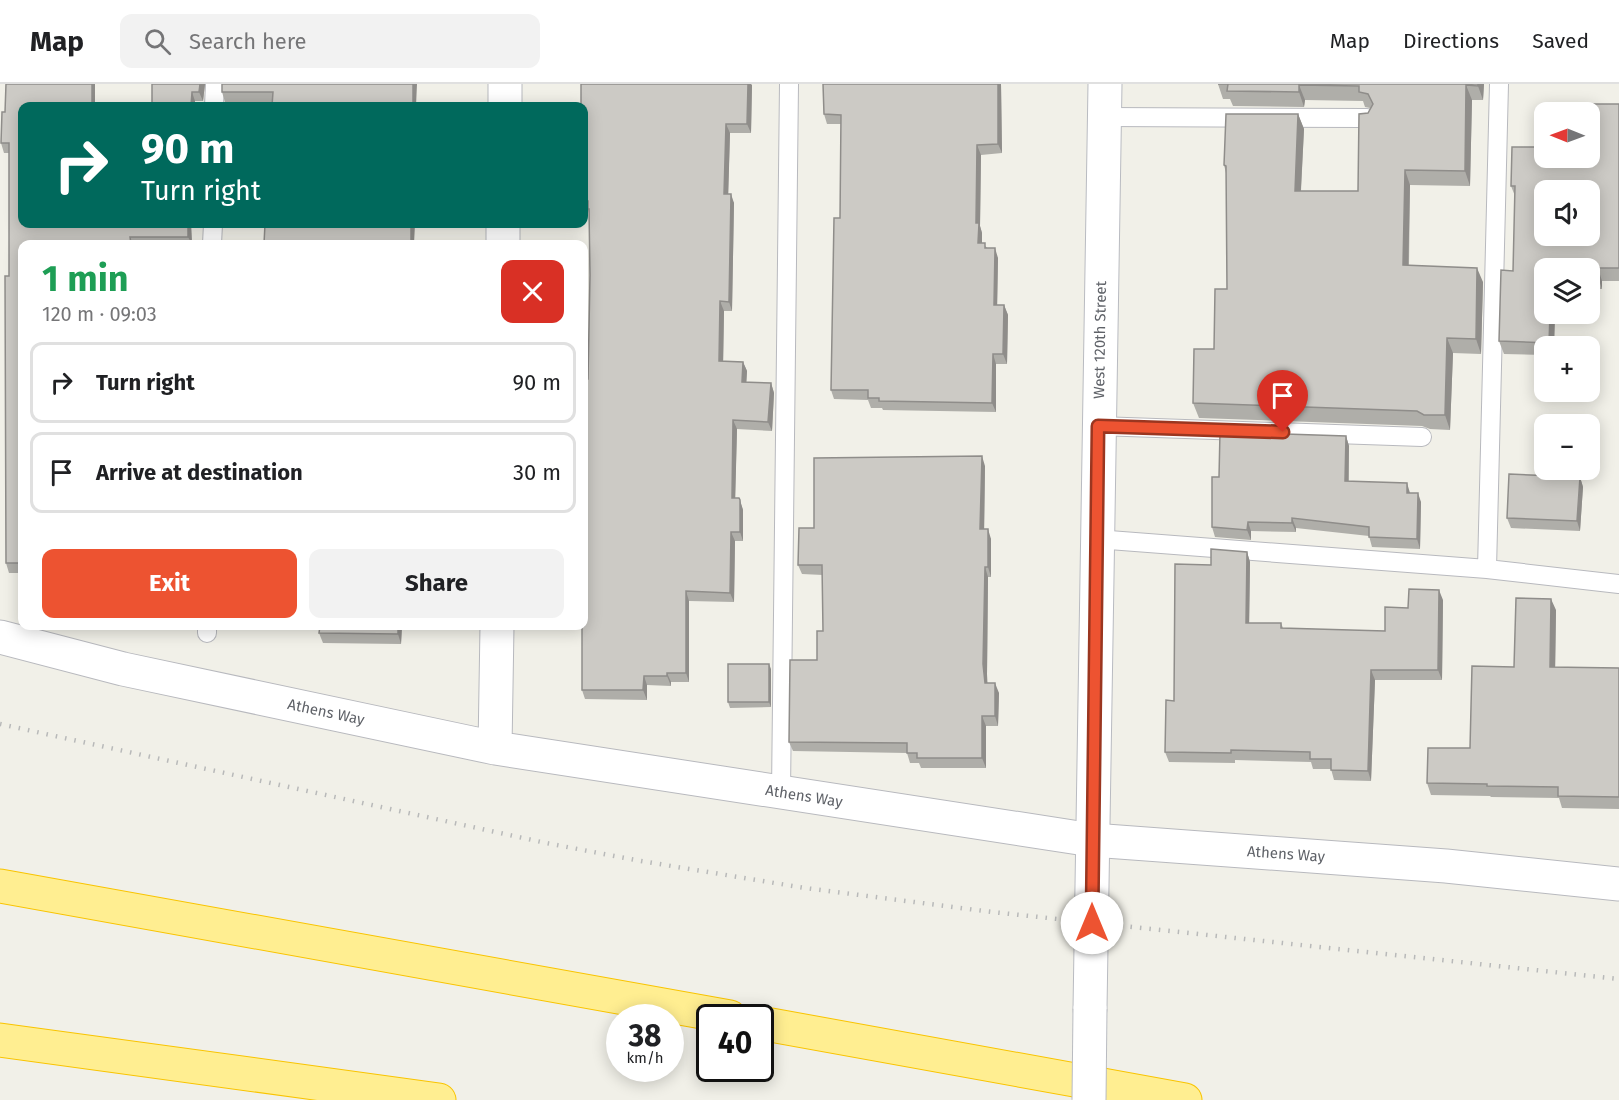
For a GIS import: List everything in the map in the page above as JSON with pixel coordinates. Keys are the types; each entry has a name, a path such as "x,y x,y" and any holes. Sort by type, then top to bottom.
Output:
{"highway":[{"path":"0,885 696,1011"},
{"path":"774,1026 1185,1100"},
{"path":"0,1040 439,1100"}],"street":[{"path":"505,84 505,102"},
{"name":"West 120th Street","path":"1089,1100 1096,539 1105,84"},
{"path":"495,748 497,630"},
{"name":"Athens Way","path":"0,637 123,669 495,748 1092,840 1446,866 1619,885"}],"lane":[{"path":"214,102 215,84"},
{"path":"781,792 789,84"},
{"path":"1487,569 1499,84"},
{"path":"1104,117 1367,118"},
{"path":"1098,426 1422,437"},
{"path":"1096,539 1487,569 1619,584"}],"building":[{"path":"6,84 92,84 92,102 18,102 18,228 188,228 188,237 130,237 130,240 18,240 18,563 6,563 5,276 9,276 9,143 1,143 2,112 5,112"},
{"path":"152,84 200,84 199,92 192,92 191,102 152,102"},
{"path":"222,84 413,84 413,102 272,102 273,92 222,92"},
{"path":"581,84 748,84 747,124 726,124 724,194 731,194 729,302 720,301 719,361 743,362 742,382 771,383 768,422 733,420 732,498 740,500 740,532 731,532 730,593 686,591 686,673 644,676 643,690 582,690 582,630 588,630 590,275 588,102 581,102"},
{"path":"823,84 998,84 998,144 977,145 978,243 985,243 985,248 995,248 994,305 1004,305 1003,354 993,354 992,403 879,401 879,398 868,398 868,390 831,390 834,218 840,218 841,115 824,114"},
{"path":"1228,84 1478,84 1478,86 1466,85 1465,171 1405,170 1403,265 1477,268 1476,339 1447,338 1445,415 1424,415 1417,411 1193,403 1194,349 1214,349 1215,289 1227,289 1226,166 1224,165 1226,114 1298,114 1295,191 1358,191 1359,114 1368,113 1373,104 1368,94 1359,92 1359,86 1299,85 1299,92 1227,91"},
{"path":"1600,104 1619,104 1619,268 1600,268 1600,258 1534,258 1534,324 1550,324 1549,336 1534,336 1534,342 1499,341 1501,270 1513,271 1515,186 1511,186 1512,147 1534,147 1534,168 1600,168"},
{"path":"265,228 411,228 411,240 264,240"},
{"path":"1220,432 1346,436 1345,481 1407,483 1407,493 1418,493 1417,539 1369,537 1369,527 1292,518 1292,523 1248,522 1247,530 1212,527 1212,477 1219,477"},
{"path":"982,456 980,529 988,529 983,664 985,683 995,683 995,716 982,716 982,758 917,758 917,753 907,753 907,743 789,742 790,660 817,660 817,631 823,631 822,565 798,565 799,528 814,528 814,458"},
{"path":"1509,474 1534,475 1534,480 1580,480 1577,521 1507,518"},
{"path":"1211,549 1247,552 1246,623 1281,623 1281,628 1385,631 1385,607 1408,608 1409,589 1439,590 1438,670 1371,670 1368,771 1331,770 1331,759 1310,759 1310,752 1231,750 1231,753 1165,752 1166,700 1174,701 1175,564 1211,565"},
{"path":"1516,598 1551,599 1550,667 1619,668 1619,797 1558,796 1558,787 1427,783 1428,748 1470,748 1472,666 1514,667"},
{"path":"319,630 398,630 398,634 319,633"},
{"path":"728,664 769,664 769,702 728,702"}],"railway":[{"path":"0,724 546,843 805,888 992,912 1619,979"}],"route":[{"path":"1092,923 1098,426 1283,432"}]}
